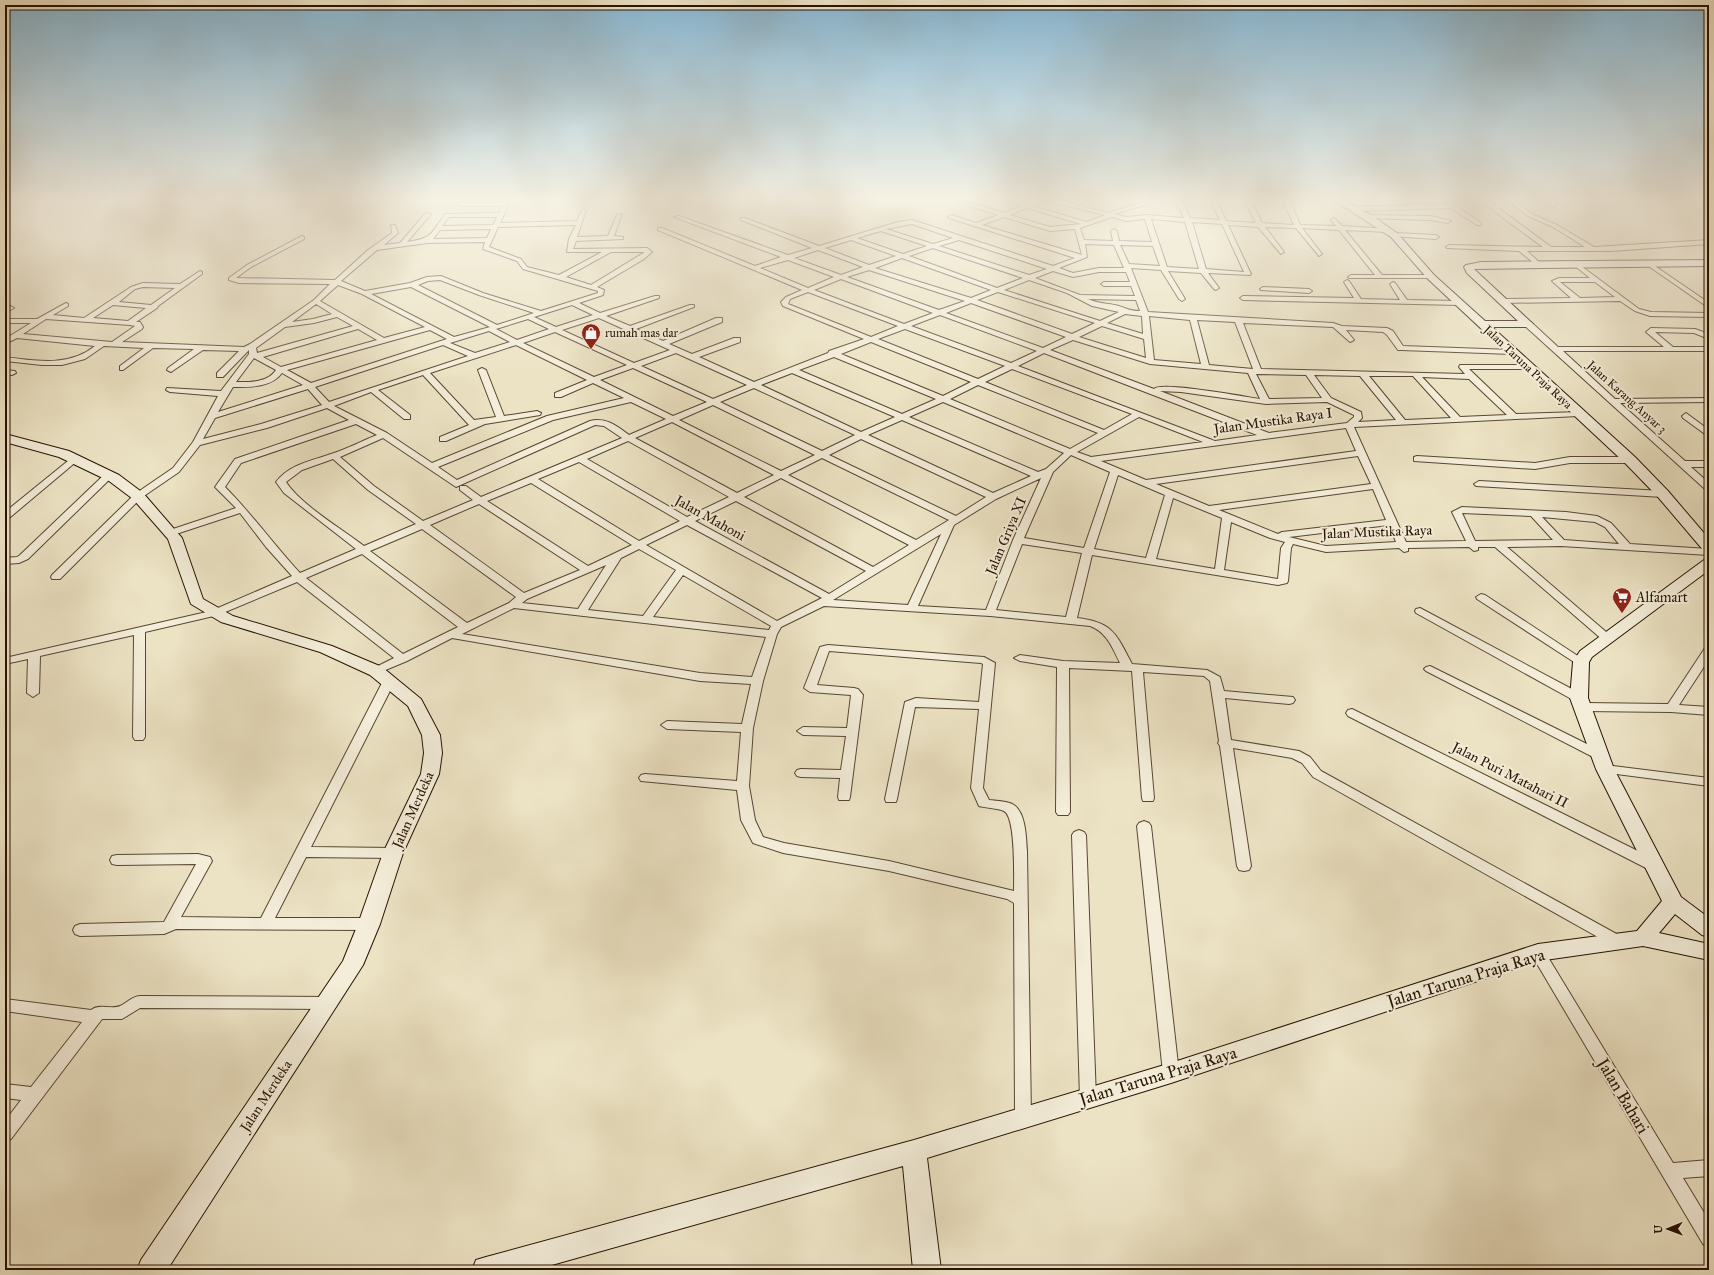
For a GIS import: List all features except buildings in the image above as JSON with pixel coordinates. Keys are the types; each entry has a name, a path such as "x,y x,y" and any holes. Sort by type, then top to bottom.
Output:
{"street":[{"path":"263,258 249,266 231,280 337,282 364,293 453,339"},
{"path":"220,375 252,351 280,326 316,300 362,258"},
{"path":"212,416 442,342 493,328 601,294 601,290 526,268 519,260 514,258"},
{"path":"560,277 596,258"},
{"path":"592,287 641,258"},
{"path":"731,258 810,291 1213,443"},
{"path":"754,268 782,258"},
{"path":"790,258 1150,389 1268,436"},
{"path":"847,258 870,268 970,300 1072,337 1150,362 1255,371 1308,373 1362,372 1470,377"},
{"path":"897,258 840,277 810,291 788,298 784,302 785,305 1105,433"},
{"path":"911,258 997,290 1148,338"},
{"path":"970,258 1030,278 1079,297 1094,305 1118,308 1124,312 1193,318 1333,325 1340,328 1384,330 1390,333 1401,348 1512,352"},
{"path":"1026,258 1072,275 1099,270 1127,268 1248,274 1241,258"},
{"path":"5,661 214,614 362,549 790,370 1081,258"},
{"path":"1123,258 1145,314 1150,362"},
{"path":"1160,258 1164,269 1182,299"},
{"path":"1199,258 1203,271 1216,288"},
{"path":"1365,258 1380,277"},
{"name":"Jalan Taruna Praja Raya","path":"1414,258 1432,278 1481,324 1630,460 1663,494 1709,548"},
{"path":"1532,258 1539,265"},
{"path":"1528,324 1470,271 1469,267 1481,265 1709,263"},
{"path":"1649,264 1709,306"},
{"path":"1577,265 1637,310 1650,314 1709,315"},
{"path":"130,323 155,307 200,273"},
{"path":"1359,300 1349,279 1380,277 1432,278"},
{"path":"364,293 412,285 427,279 441,278 481,294 541,313"},
{"path":"1577,300 1555,282 1559,280 1597,280"},
{"path":"1104,284 1133,284"},
{"path":"1393,284 1405,302"},
{"path":"412,285 493,328 517,343 672,419 916,544"},
{"path":"85,320 138,286 182,286"},
{"path":"1263,289 1308,288 1314,300"},
{"path":"197,443 231,436 328,406 372,389 657,297"},
{"path":"1079,297 1139,298"},
{"path":"1244,298 1459,303"},
{"path":"1503,301 1622,299"},
{"path":"316,300 383,341"},
{"path":"112,303 155,307"},
{"path":"572,303 754,385 993,497"},
{"path":"5,342 66,306"},
{"path":"630,329 692,306"},
{"path":"265,924 301,852 382,676 403,659 465,627 513,605 523,597 588,570 862,435 943,399 1124,312"},
{"path":"280,326 314,321 338,314"},
{"path":"528,317 823,454 953,522"},
{"path":"1193,318 1206,367"},
{"path":"5,320 85,320 137,324 139,327 113,345"},
{"path":"662,344 719,320"},
{"path":"1238,320 1266,402"},
{"path":"1481,324 1528,324"},
{"name":"Jalan Karang Anyar 3","path":"1528,324 1709,488"},
{"path":"16,336 113,345 252,351 358,327"},
{"path":"230,384 256,384 273,378 281,369 430,328"},
{"path":"1340,328 1350,340"},
{"path":"1671,349 1650,332 1651,330 1695,331 1709,337"},
{"path":"692,357 737,340"},
{"path":"442,342 475,356"},
{"path":"5,359 59,363 71,362 79,359 102,344"},
{"path":"123,368 151,346"},
{"path":"171,370 200,349"},
{"path":"1555,349 1709,349"},
{"path":"558,395 594,380 677,350"},
{"path":"252,351 309,385 328,406 384,435 456,484 593,423 606,423 628,438 873,571"},
{"path":"56,576 138,496 176,470 197,443 223,394 252,351"},
{"name":"Jalan Mustika Raya","path":"832,353 1227,518 1314,551 1329,553 1403,547 1498,546 1709,552"},
{"path":"1514,417 1470,377 1463,367 1528,367"},
{"path":"482,370 500,419"},
{"path":"790,370 902,418 1044,474"},
{"path":"425,372 472,423 537,413"},
{"path":"1362,372 1402,422"},
{"path":"1308,373 1328,400"},
{"path":"1415,374 1458,420"},
{"path":"372,389 407,417"},
{"path":"1150,389 1181,390 1266,402 1328,400 1358,414 1358,418 1349,425"},
{"path":"170,390 223,394"},
{"path":"431,467 550,418 632,399"},
{"path":"1614,401 1709,400"},
{"path":"513,605 646,620 774,630 826,600 993,497 1044,474 1070,452 1139,414"},
{"path":"1349,425 1578,414"},
{"path":"1686,416 1709,434"},
{"path":"356,420 238,461 220,487 242,509 269,545 298,577 403,659"},
{"path":"443,439 485,421"},
{"name":"Jalan Mustika Raya I","path":"1090,460 1349,425 1403,547"},
{"path":"384,435 335,456 300,467 286,476 281,482 287,491 306,507 465,627"},
{"name":"Jalan Merdeka","path":"5,438 64,454 109,475 138,496 170,533 177,544 196,601 214,614 326,649 382,676 415,703 431,735 434,753 430,774 408,818 393,853 369,924 354,961 328,1003 151,1270"},
{"path":"1145,483 1361,453"},
{"path":"335,456 339,462 371,488 523,597"},
{"name":"Jalan Mahoni","path":"579,458 826,600"},
{"path":"5,517 74,459"},
{"path":"1417,459 1535,466 1570,460 1630,460"},
{"path":"1683,464 1709,464"},
{"path":"1071,620 1088,552 1115,471"},
{"name":"Jalan Griya XI","path":"990,613 1044,474"},
{"path":"5,561 19,560 24,557 109,475"},
{"path":"531,479 681,570 774,630"},
{"path":"1479,484 1663,494"},
{"path":"1208,509 1375,486"},
{"path":"462,488 478,500 588,570"},
{"path":"1150,561 1170,494"},
{"path":"170,533 242,509"},
{"path":"1472,546 1457,512 1462,510 1582,516 1597,519 1608,526 1627,547"},
{"path":"1534,514 1561,543"},
{"path":"1219,573 1227,518"},
{"path":"912,608 953,522"},
{"path":"1273,536 1391,522"},
{"path":"1018,540 1281,582 1283,581 1288,541"},
{"name":"Jalan Mustika Raya","path":"1498,546 1561,543 1709,552"},
{"path":"1498,546 1608,639"},
{"path":"581,613 617,556"},
{"path":"1709,563 1586,654 1581,662 1581,702 1602,762 1673,902 1709,929"},
{"path":"646,620 681,570"},
{"path":"1481,597 1581,662"},
{"path":"826,600 1071,620 1092,623 1104,627 1132,667 1148,798"},
{"path":"1420,611 1581,702 1709,711"},
{"path":"139,737 140,630"},
{"path":"774,630 756,681 747,728 743,786 748,820 758,840 783,848 904,869 1011,895 1021,900"},
{"path":"451,635 700,678 756,681"},
{"path":"844,797 857,693 810,688 826,648 984,660 989,663 977,788 984,803 1008,808 1013,812 1020,843 1023,1117"},
{"path":"1671,708 1709,650"},
{"path":"33,693 34,654"},
{"path":"1020,658 1063,664 1132,667 1208,673 1216,678 1224,744 1244,866"},
{"path":"1062,812 1063,664"},
{"path":"1430,669 1602,762 1709,782"},
{"path":"1219,694 1289,700"},
{"path":"891,799 909,704 916,702 986,706"},
{"name":"Jalan Puri Matahari II","path":"1352,713 1653,865"},
{"path":"667,725 747,728"},
{"path":"803,731 852,732"},
{"path":"1224,744 1295,754 1306,760 1318,774 1617,941"},
{"path":"801,773 847,774"},
{"path":"645,778 743,786"},
{"path":"1144,826 1171,1073"},
{"path":"1079,835 1088,1098"},
{"path":"301,852 393,853"},
{"path":"117,860 198,859 205,861 173,919 173,924"},
{"path":"1642,938 1673,902"},
{"path":"80,930 164,928 173,924 369,924"},
{"name":"Jalan Taruna Praja Raya","path":"486,1270 914,1151 1171,1073 1538,953 1642,938 1709,952"},
{"name":"Jalan Bahari","path":"1538,953 1709,1238"},
{"path":"5,1134 98,1013 122,1013 135,1003 140,1002 328,1003"},
{"path":"5,1005 94,1017"},
{"path":"5,1091 36,1095"},
{"path":"914,1151 927,1270"},
{"path":"1669,1171 1709,1168"}],"place":[{"name":"rumah mas dar","path":"591,350"},
{"name":"Alfamart","path":"1622,614"}]}
